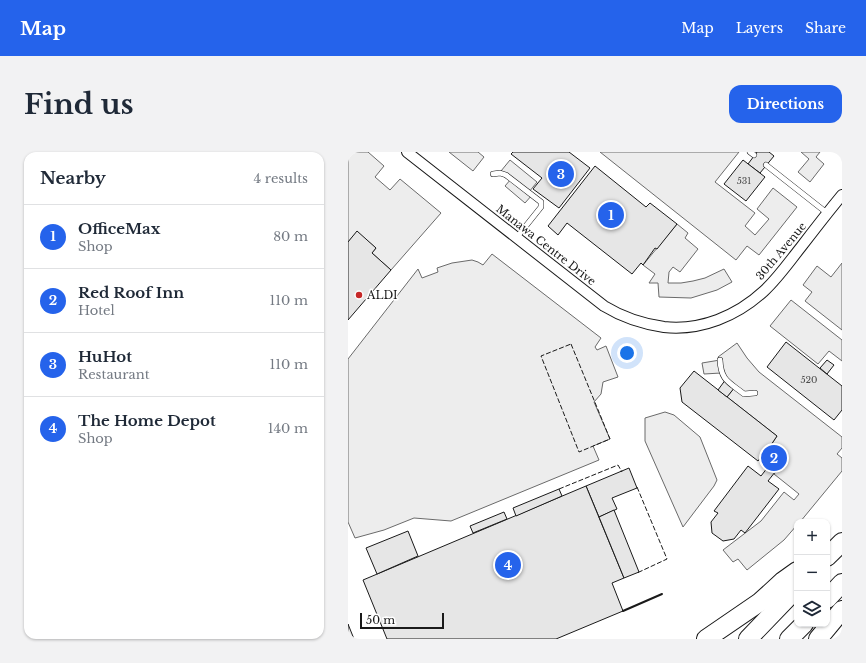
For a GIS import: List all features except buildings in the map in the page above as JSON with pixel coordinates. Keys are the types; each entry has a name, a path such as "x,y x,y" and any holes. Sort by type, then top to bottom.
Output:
{"highway":[{"path":"830,546 842,537"},
{"path":"829,555 842,542"},
{"path":"706,639 760,602 794,573"},
{"path":"830,596 842,583"},
{"path":"748,639 794,591"},
{"path":"818,639 842,610"},
{"path":"789,639 801,627"}],"street":[{"name":"Manawa Centre Drive","path":"407,152 610,310 647,324 666,327 684,327"},
{"name":"30th Avenue","path":"684,327 699,325 720,319 752,301 773,281 842,195"}],"lane":[{"path":"766,165 827,213"},
{"path":"493,174 500,173 506,175 541,202 541,207 517,237"},
{"path":"720,360 721,372 726,379 744,394 755,393"}],"shaded area":[{"path":"348,152 368,152 384,166 375,177 390,190 400,179 441,213 391,270 372,253 376,248 357,232 348,242"},
{"path":"449,152 478,152 484,157 473,171"},
{"path":"600,152 739,152 715,182 755,213 745,226 755,235 769,219 757,209 773,188 797,207 759,255 747,246 736,260"},
{"path":"801,152 820,152 816,157 824,164 810,182 798,172 809,159"},
{"path":"510,160 537,182 529,192 532,195 525,203 505,186 511,179 501,171"},
{"path":"677,224 688,233 685,238 698,249 680,272 673,267 669,272 668,283 681,283 705,278 724,269 732,282 717,290 691,298 659,297 658,283 649,283 655,274 643,265"},
{"path":"492,254 601,338 595,347 597,350 606,346 618,377 603,382 601,394 594,402 610,439 593,446 599,460 451,521 414,518 384,530 355,538 348,522 348,359 418,269 422,278 438,272 437,268 452,263 472,260 483,265"},
{"path":"842,263 842,330 805,301 812,292 803,285 817,266 831,277"},
{"path":"791,300 842,340 842,361 829,351 818,364 770,326"},
{"path":"737,343 759,372 842,437 842,448 837,454 842,458 842,471 802,519 794,519 794,528 784,540 747,570 738,559 733,562 723,550 761,521 784,492 794,500 799,494 774,474 779,467 777,450 771,445 777,436 727,397 735,387 721,373 704,374 702,363 720,360 718,357"},
{"path":"665,412 674,415 700,437 717,480 683,527 645,441 645,418"}],"fence":[{"path":"571,344 610,439 579,452 541,356 571,344"},
{"path":"559,489 618,465 622,472"},
{"path":"637,487 667,559 637,573"}],"wall":[{"path":"623,611 662,594"}],"place":[{"name":"HuHot","path":"561,174"},
{"name":"OfficeMax","path":"611,215"},
{"name":"ALDI","path":"359,295"},
{"name":"Red Roof Inn","path":"774,458"},
{"name":"The Home Depot","path":"508,565"}]}
